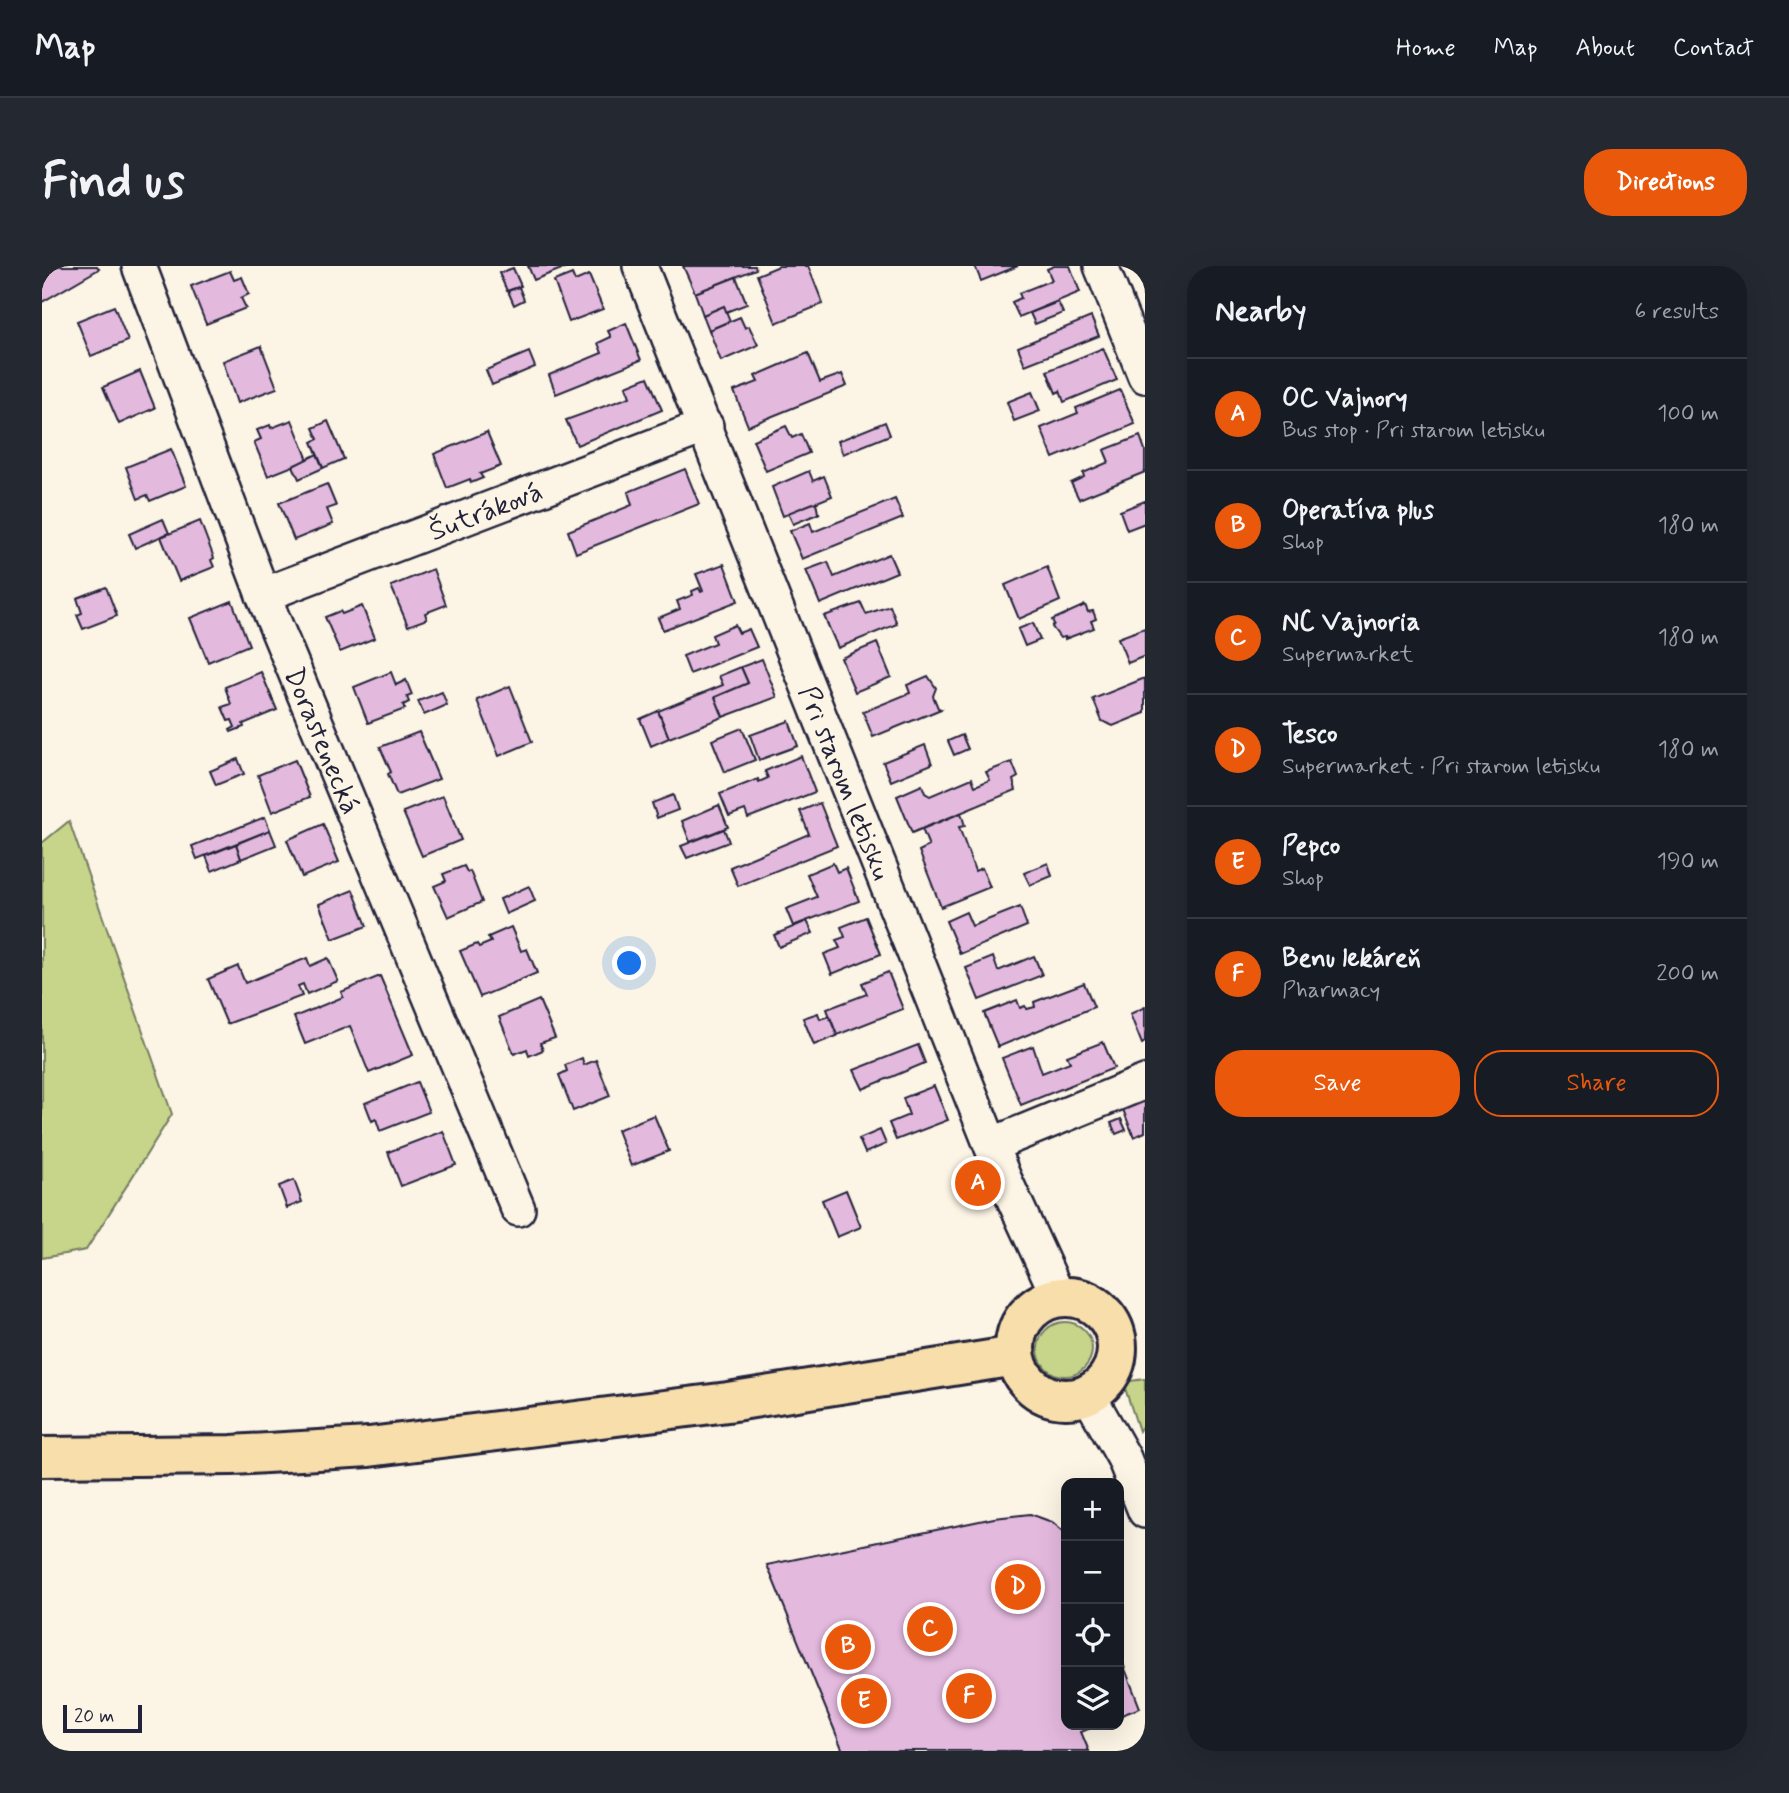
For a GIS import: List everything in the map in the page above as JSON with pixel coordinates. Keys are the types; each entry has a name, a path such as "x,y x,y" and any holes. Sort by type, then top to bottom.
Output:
{"main road":[{"path":"1059,1297 1082,1299 1101,1311 1131,1352 1097,1389 1074,1399 1059,1399 1038,1392 1023,1376 1016,1356 1016,1337 1023,1320 1041,1303 1059,1297"},
{"path":"42,1457 232,1455 369,1447 715,1404 1016,1356"}],"street":[{"name":"Dorastenecká","path":"139,266 263,595 518,1209"},
{"name":"Pri starom letisku","path":"640,266 991,1145 1059,1297"},
{"path":"1101,266 1145,376"},
{"name":"Šutráková","path":"263,595 706,426"},
{"path":"991,1145 1145,1082"},
{"path":"1088,1394 1143,1494"}],"green space":[{"path":"69,821 172,1114 86,1250 42,1258 42,843"},
{"path":"1065,1322 1084,1330 1092,1349 1084,1368 1065,1376 1046,1368 1038,1349 1046,1330"},
{"path":"1145,1379 1145,1422 1139,1431 1123,1382"}],"building":[{"path":"53,266 97,266 99,269 42,302 42,272"},
{"path":"528,266 569,266 534,280"},
{"path":"683,266 755,266 756,269 695,293"},
{"path":"779,266 808,266 823,304 776,323 757,275"},
{"path":"975,266 1018,266 981,281"},
{"path":"1070,266 1080,292 1019,317 1012,302 1021,298 1019,293 1052,280 1047,269"},
{"path":"1135,266 1145,266 1145,290"},
{"path":"513,268 521,286 507,291 499,273"},
{"path":"230,271 234,280 242,277 249,294 241,298 246,308 206,324 191,286"},
{"path":"572,274 575,281 589,275 603,309 569,322 554,281"},
{"path":"736,277 747,304 726,312 724,306 703,315 695,293"},
{"path":"519,287 524,300 514,305 508,291"},
{"path":"1058,302 1063,313 1035,324 1030,313"},
{"path":"114,306 128,341 91,356 77,321"},
{"path":"724,306 730,321 709,330 703,315"},
{"path":"740,317 745,328 749,326 758,345 721,361 709,330"},
{"path":"1091,317 1099,336 1025,365 1018,347"},
{"path":"626,323 641,360 556,394 549,375 602,353 598,343 611,337 608,331"},
{"path":"261,346 277,388 237,403 223,361"},
{"path":"1103,348 1117,380 1064,402 1060,391 1056,393 1047,371"},
{"path":"529,352 535,367 492,385 486,370"},
{"path":"808,353 820,382 842,374 847,386 748,426 734,391 758,382 755,376"},
{"path":"140,371 155,408 119,424 103,387"},
{"path":"648,377 662,410 577,445 566,420 630,397 626,386"},
{"path":"1120,390 1135,424 1053,458 1041,428 1078,413 1076,408"},
{"path":"1032,392 1040,411 1014,421 1007,402"},
{"path":"292,420 308,460 268,476 254,442 261,439 257,430"},
{"path":"328,421 344,459 323,468 312,442 318,439 313,428"},
{"path":"885,422 890,435 843,454 838,441"},
{"path":"786,426 792,438 801,434 809,453 766,471 753,440"},
{"path":"487,432 501,466 480,474 483,478 471,483 470,479 447,488 434,454"},
{"path":"1140,436 1145,450 1145,472 1079,499 1071,483 1084,477 1083,473 1109,462 1104,450"},
{"path":"171,449 186,486 150,501 147,495 138,499 126,467"},
{"path":"317,454 323,468 299,479 293,466"},
{"path":"685,469 699,504 576,553 568,531 632,505 628,492"},
{"path":"809,471 813,481 824,476 832,496 783,516 772,487"},
{"path":"327,484 336,506 327,509 333,524 294,540 279,503"},
{"path":"895,499 903,518 802,559 790,531 810,523 813,532"},
{"path":"1145,501 1145,523 1127,530 1120,511"},
{"path":"816,502 820,513 793,524 788,513"},
{"path":"163,519 169,533 135,548 129,534"},
{"path":"200,521 214,558 211,560 214,567 179,581 161,537"},
{"path":"889,554 897,572 820,604 806,570 828,562 834,577"},
{"path":"724,564 738,601 663,630 658,618 680,609 677,601 693,595 692,591 699,588 703,591 696,574"},
{"path":"1047,567 1060,601 1019,619 1005,585"},
{"path":"433,569 446,605 425,613 427,619 408,626 391,586"},
{"path":"106,587 117,616 83,629 77,615 82,613 77,598"},
{"path":"232,601 249,645 208,662 190,618"},
{"path":"861,603 866,614 890,606 897,624 838,648 824,616"},
{"path":"1085,605 1088,612 1093,611 1096,619 1091,621 1094,628 1065,639 1060,638 1052,627 1052,620"},
{"path":"362,606 375,638 340,652 325,617"},
{"path":"1033,623 1040,640 1025,646 1018,629"},
{"path":"735,625 739,633 749,629 757,647 690,674 683,656 715,643 712,635"},
{"path":"1145,628 1145,656 1128,663 1118,638"},
{"path":"877,643 891,677 855,692 841,658"},
{"path":"762,659 777,697 723,717 715,697 748,683 741,667"},
{"path":"741,667 748,683 715,697 723,717 669,738 658,711 723,685 719,676"},
{"path":"261,672 277,710 231,732 235,727 232,720 228,721 222,707 231,704 225,687"},
{"path":"391,672 396,685 406,680 412,695 407,697 409,702 403,705 405,709 368,723 354,687"},
{"path":"928,676 936,688 933,696 941,709 873,737 863,712 910,693 907,685"},
{"path":"1145,678 1145,713 1113,726 1102,721 1093,699"},
{"path":"510,686 532,742 499,756 477,700"},
{"path":"442,692 447,705 424,715 418,701"},
{"path":"658,711 669,738 651,746 640,719"},
{"path":"789,721 798,746 759,760 750,735"},
{"path":"742,728 755,760 725,772 712,740"},
{"path":"419,732 439,779 397,795 380,747"},
{"path":"962,735 968,749 954,755 948,741"},
{"path":"925,745 932,764 891,781 883,762"},
{"path":"801,756 815,792 748,818 745,810 729,816 720,794 758,779 759,782 768,778 765,771"},
{"path":"238,759 244,774 216,785 210,771"},
{"path":"295,760 310,797 272,812 258,775"},
{"path":"1012,762 1018,777 1013,780 1016,790 912,833 897,796 922,785 925,793 930,796 972,778 975,786 990,780 986,772"},
{"path":"673,795 678,810 657,818 652,803"},
{"path":"443,796 461,840 422,856 403,812"},
{"path":"820,803 837,846 738,886 730,867 809,834 800,811"},
{"path":"719,805 728,827 690,842 682,821"},
{"path":"961,813 965,826 959,827 975,871 982,868 990,887 941,907 919,851 929,846 922,829"},
{"path":"265,817 270,830 197,859 192,846"},
{"path":"323,824 339,862 302,877 287,840"},
{"path":"724,829 729,842 687,858 681,846"},
{"path":"270,830 276,845 241,859 236,844"},
{"path":"236,844 241,859 212,871 206,856"},
{"path":"833,863 837,872 846,868 859,901 793,926 786,909 817,897 807,874"},
{"path":"1048,863 1052,876 1030,885 1024,873"},
{"path":"464,866 467,872 470,871 482,902 448,917 434,886 446,881 443,874"},
{"path":"529,886 535,901 506,914 500,899"},
{"path":"353,890 367,926 333,939 319,904"},
{"path":"1020,907 1027,926 960,954 946,921 966,912 972,926"},
{"path":"866,917 881,954 832,974 824,954 840,948 836,940 845,937 841,927"},
{"path":"807,921 813,933 779,947 774,935"},
{"path":"511,927 521,951 527,949 537,973 480,997 460,951 491,942 488,937"},
{"path":"1034,956 1042,975 979,1000 966,968 993,957 998,971"},
{"path":"307,958 310,966 328,958 338,981 307,994 303,984 298,986 302,996 227,1024 208,979 238,966 245,983"},
{"path":"888,972 903,1009 837,1035 827,1009 867,994 862,983"},
{"path":"380,976 413,1055 369,1073 350,1026 305,1044 294,1017 343,997 341,992"},
{"path":"1084,983 1094,1007 998,1047 984,1013 1017,1000 1020,1008 1035,1007 1034,1002"},
{"path":"539,1000 555,1038 540,1043 543,1050 529,1056 527,1049 514,1054 499,1017"},
{"path":"1145,1007 1145,1042 1142,1044 1130,1014"},
{"path":"818,1013 820,1019 829,1016 837,1036 814,1045 803,1018"},
{"path":"1103,1042 1114,1068 1021,1105 1002,1058 1033,1046 1042,1073 1070,1062 1067,1056"},
{"path":"918,1045 925,1063 863,1089 854,1070"},
{"path":"582,1058 584,1065 596,1060 610,1096 573,1111 559,1075 567,1071 565,1065"},
{"path":"417,1082 429,1112 380,1131 376,1119 372,1121 365,1103"},
{"path":"934,1086 948,1120 896,1140 889,1123 909,1115 903,1098"},
{"path":"1145,1098 1145,1132 1134,1137 1122,1107"},
{"path":"654,1115 669,1151 631,1166 617,1130"},
{"path":"1121,1119 1126,1130 1116,1134 1111,1123"},
{"path":"880,1130 886,1144 865,1153 859,1139"},
{"path":"443,1131 456,1165 401,1186 388,1152"},
{"path":"294,1180 302,1202 287,1208 279,1186"},
{"path":"846,1190 861,1227 837,1237 822,1200"},
{"path":"1030,1514 1052,1522 1061,1529 1061,1730 1086,1730 1081,1732 1089,1751 843,1751 767,1565 994,1518"},
{"path":"1124,1666 1140,1708 1124,1714"}],"place":[{"name":"OC Vajnory","path":"978,1183"},
{"name":"Tesco","path":"1018,1587"},
{"name":"NC Vajnoria","path":"930,1629"},
{"name":"Operatíva plus","path":"848,1647"},
{"name":"Benu lekáreň","path":"969,1696"},
{"name":"Pepco","path":"864,1701"}]}
